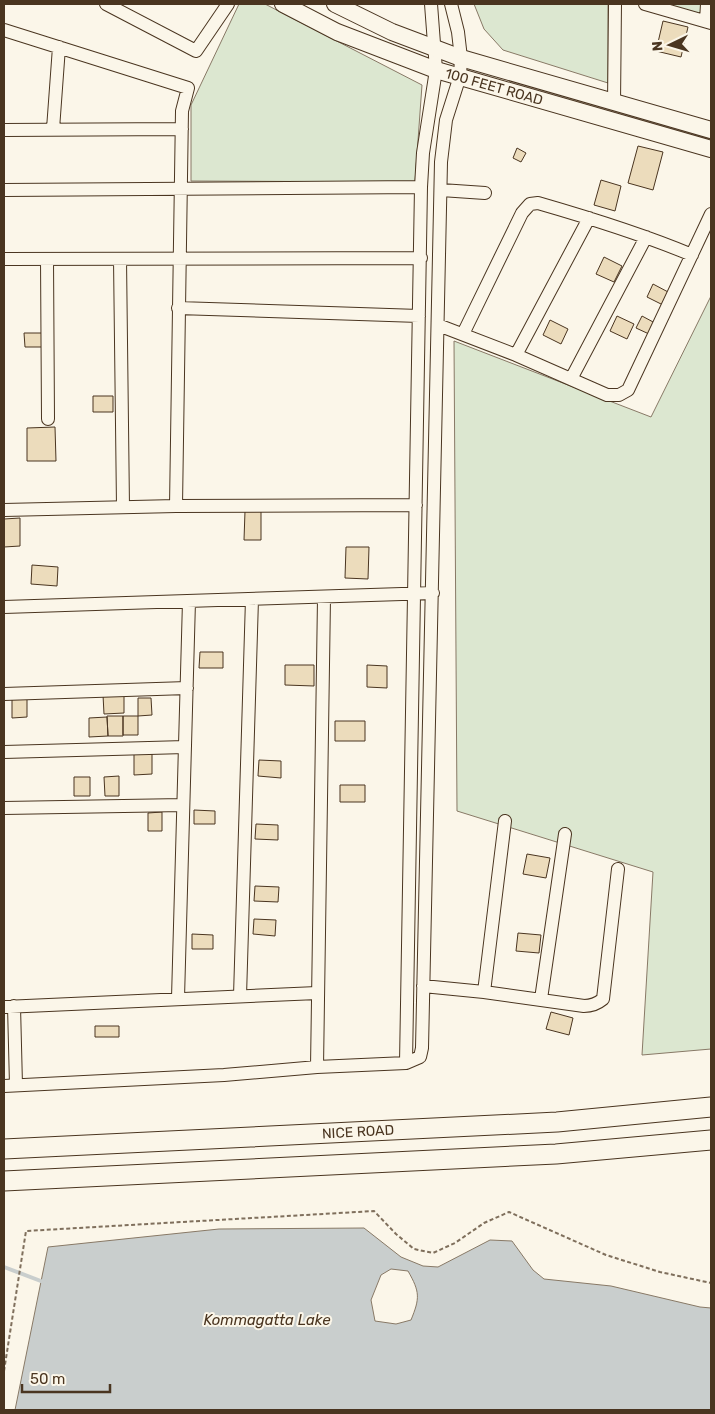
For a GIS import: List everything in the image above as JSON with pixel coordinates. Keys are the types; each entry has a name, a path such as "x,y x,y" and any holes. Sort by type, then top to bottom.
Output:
{"highway":[{"name":"NICE ROAD","path":"4,1149 557,1122 711,1107"},
{"path":"4,1181 556,1154 711,1140"}],"main road":[{"name":"100 FEET ROAD","path":"283,4 337,32 436,70 711,150"},
{"name":"100 FEET ROAD","path":"335,4 392,32 461,58 711,130"}],"street":[{"path":"106,4 196,51 228,4"},
{"path":"406,1063 421,187 423,154 436,70 431,4"},
{"path":"317,993 9,1006 10,1086 406,1063 420,1057 422,1048 443,139 446,120 460,76 461,58 458,32 451,4"},
{"path":"614,103 615,4"},
{"path":"645,4 709,22 706,4"},
{"path":"4,30 188,88 182,111 176,506"},
{"path":"53,129 59,47"},
{"path":"4,130 182,129"},
{"path":"4,190 421,187"},
{"path":"441,190 485,193"},
{"path":"463,334 522,213 530,204 538,202 589,218 692,255"},
{"path":"438,325 614,396 619,395 628,390 711,214"},
{"path":"516,355 589,218"},
{"path":"571,379 646,237"},
{"path":"4,259 420,258"},
{"path":"47,259 48,419"},
{"path":"120,259 123,507"},
{"path":"178,308 419,316"},
{"path":"4,510 176,506 416,505"},
{"path":"4,607 432,593"},
{"path":"317,1067 324,598"},
{"path":"240,996 252,600"},
{"path":"178,998 189,601"},
{"path":"4,694 186,688"},
{"path":"4,752 185,747"},
{"path":"4,808 183,805"},
{"path":"484,992 505,821"},
{"path":"541,999 565,834"},
{"path":"423,986 541,999 584,1006 595,1005 603,999 618,869"}],"path":[{"path":"4,1371 26,1231 374,1211 396,1234 414,1249 433,1253 455,1242 484,1223 509,1212 606,1254 660,1272 711,1283"}],"green space":[{"path":"239,4 265,4 422,85 415,182 191,181 191,105"},
{"path":"474,4 608,4 608,83 503,50 484,29"},
{"path":"666,4 702,4 702,15"},
{"path":"711,296 711,1049 642,1055 653,872 457,811 454,341 651,417"}],"water":[{"name":"Kommagatta Lake","path":"364,1228 401,1257 423,1266 438,1267 490,1240 512,1241 533,1270 544,1279 611,1286 711,1308 711,1410 15,1410 48,1247 219,1229","holes":["391,1269 408,1271 417,1290 416,1306 411,1320 396,1324 375,1321 371,1300 381,1275"]}],"building":[{"path":"663,21 688,27 681,57 656,51"},
{"path":"638,146 663,152 653,190 628,183"},
{"path":"517,148 526,153 521,162 513,158"},
{"path":"601,180 621,186 615,211 594,205"},
{"path":"604,257 622,266 614,282 596,274"},
{"path":"653,284 670,293 663,305 647,297"},
{"path":"617,316 634,324 627,339 610,331"},
{"path":"642,316 655,323 649,334 636,328"},
{"path":"550,320 568,329 561,344 543,335"},
{"path":"24,333 45,333 45,347 25,347"},
{"path":"93,396 113,396 113,412 93,412"},
{"path":"55,427 56,461 27,461 27,428"},
{"path":"245,511 261,511 261,540 244,540"},
{"path":"20,518 20,546 4,547 4,519"},
{"path":"346,547 369,547 368,579 345,578"},
{"path":"32,565 58,567 57,586 31,584"},
{"path":"200,652 223,652 223,668 199,668"},
{"path":"285,665 314,665 314,686 285,685"},
{"path":"367,665 387,666 387,688 367,687"},
{"path":"103,695 124,695 124,713 104,714"},
{"path":"138,698 151,698 152,715 138,716"},
{"path":"12,699 27,699 27,717 12,718"},
{"path":"107,716 123,716 123,736 108,736"},
{"path":"123,716 138,716 138,735 123,735"},
{"path":"107,717 108,736 89,737 89,718"},
{"path":"335,721 365,721 365,741 335,741"},
{"path":"134,754 152,754 152,774 134,775"},
{"path":"259,760 281,761 281,778 258,776"},
{"path":"119,776 119,796 105,796 104,777"},
{"path":"74,777 90,777 90,796 74,796"},
{"path":"340,785 365,785 365,802 340,802"},
{"path":"194,810 215,811 215,824 194,824"},
{"path":"162,812 162,831 148,831 148,813"},
{"path":"256,824 278,825 278,840 255,839"},
{"path":"527,854 550,858 546,878 523,874"},
{"path":"255,886 279,887 278,902 254,901"},
{"path":"254,919 276,920 275,936 253,934"},
{"path":"518,933 541,935 539,953 516,951"},
{"path":"192,934 213,935 213,949 192,949"},
{"path":"551,1012 573,1018 569,1035 546,1029"},
{"path":"95,1026 119,1026 119,1037 95,1037"}],"waterway":[{"path":"4,1267 46,1283"}]}
